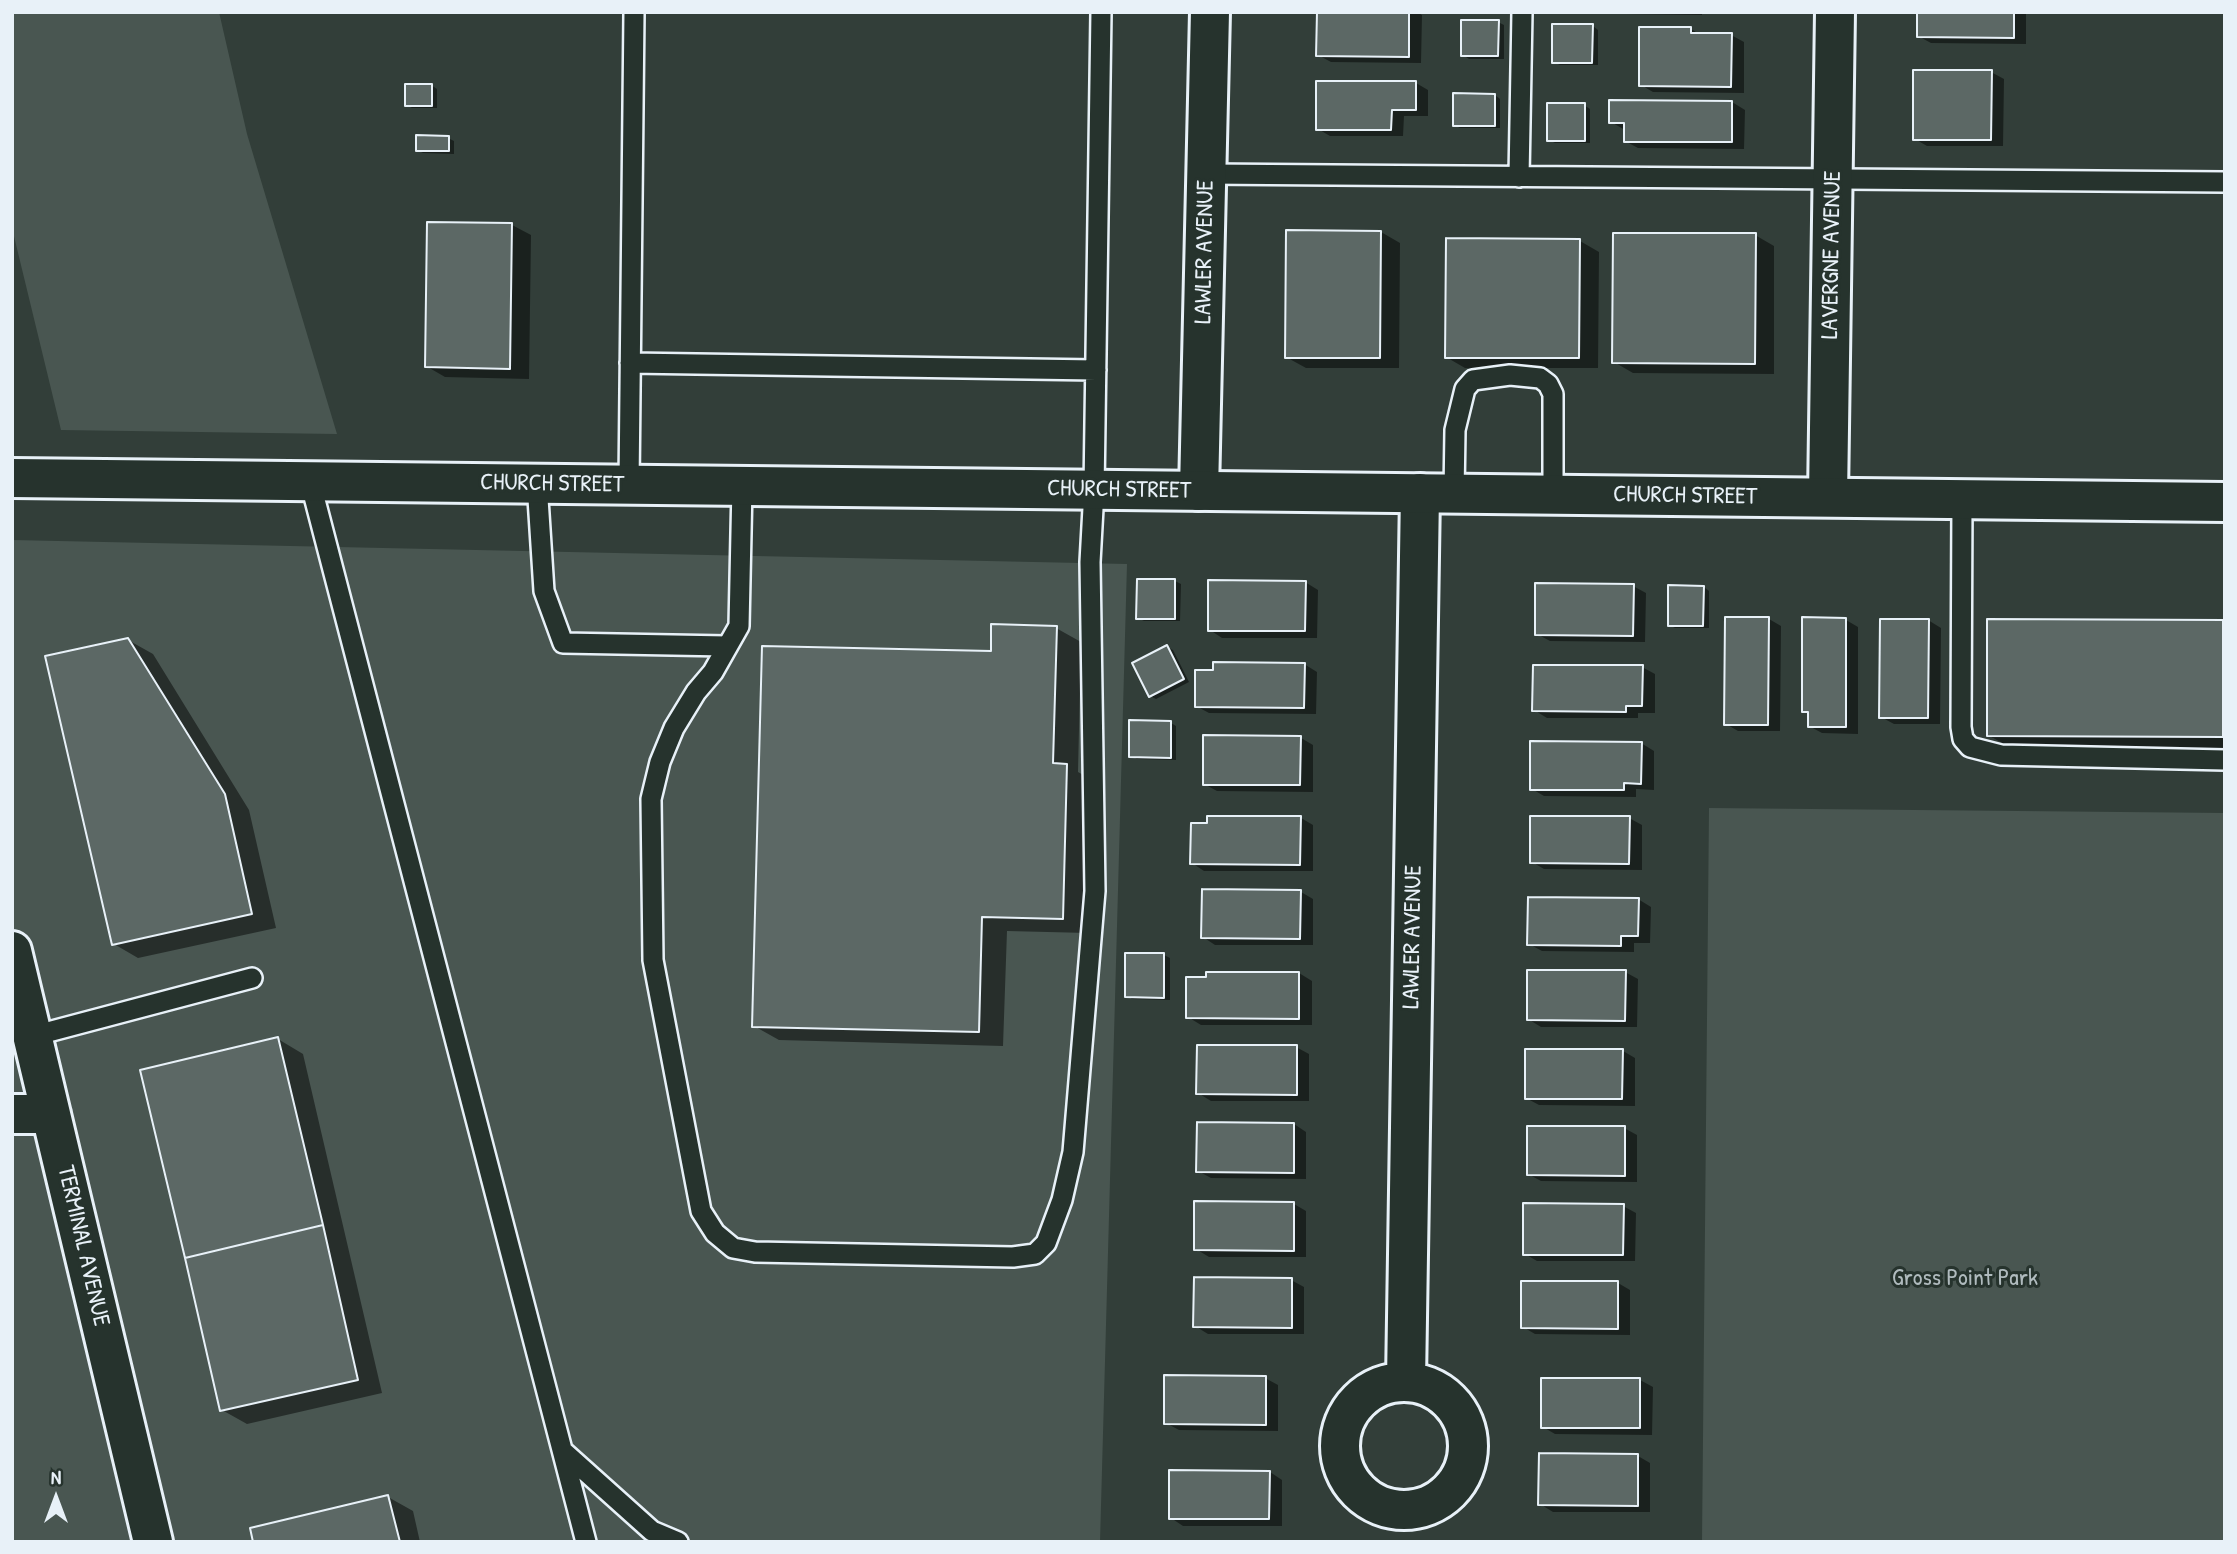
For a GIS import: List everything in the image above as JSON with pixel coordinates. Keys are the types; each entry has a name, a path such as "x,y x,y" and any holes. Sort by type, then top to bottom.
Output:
{"street":[{"name":"LAWLER AVENUE","path":"1199,491 1210,12"},
{"name":"LAVERGNE AVENUE","path":"1828,497 1835,12"},
{"name":"CHURCH STREET","path":"12,478 2225,502"},
{"name":"LAWLER AVENUE","path":"1406,1381 1437,494"},
{"name":"TERMINAL AVENUE","path":"12,951 153,1542"},
{"path":"12,1114 51,1114"}],"lane":[{"path":"629,485 634,12"},
{"path":"742,486 739,626 674,728 660,762 651,799 653,960 701,1211 715,1233 733,1248 755,1252 1013,1257 1035,1254 1046,1243 1050,1233 1062,1200 1073,1152 1095,891 1090,562 1094,490 1101,12"},
{"path":"1519,177 1522,12"},
{"path":"1206,174 2225,182"},
{"path":"630,363 1096,370"},
{"path":"1437,494 1465,389 1473,380 1510,375 1540,378 1548,384 1553,394 1553,495"},
{"path":"310,481 586,1542"},
{"path":"537,483 544,591 563,643 727,646"},
{"path":"1962,499 1961,727 1963,739 1970,747 2001,755 2225,760"},
{"path":"33,1036 252,978"},
{"path":"565,1453 652,1531 678,1542"}],"green space":[{"path":"12,12 219,12 247,134 337,434 61,430 12,228"},
{"path":"12,540 1127,564 1100,1542 12,1542"},
{"name":"Gross Point Park","path":"1709,808 2225,813 2225,1542 1702,1542"}],"building":[{"path":"1317,12 1409,12 1409,57 1316,56"},
{"path":"1917,12 2014,12 2014,38 1917,37"},
{"path":"1461,20 1499,20 1498,56 1461,56"},
{"path":"1552,24 1593,24 1592,63 1552,63"},
{"path":"1639,27 1691,27 1691,33 1732,33 1731,87 1639,86"},
{"path":"1913,70 1992,70 1991,140 1913,140"},
{"path":"1316,81 1416,81 1416,110 1392,110 1391,130 1316,130"},
{"path":"405,84 432,84 432,106 405,106"},
{"path":"1453,93 1495,94 1495,126 1453,126"},
{"path":"1609,100 1732,101 1732,142 1624,142 1624,123 1609,123"},
{"path":"1547,103 1585,103 1585,141 1547,141"},
{"path":"416,135 449,136 449,151 416,151"},
{"path":"427,222 512,223 510,369 425,367"},
{"path":"1286,230 1381,231 1380,358 1285,358"},
{"path":"1613,233 1756,233 1755,364 1612,363"},
{"path":"1446,238 1580,239 1579,358 1445,358"},
{"path":"1137,579 1175,579 1175,619 1136,619"},
{"path":"1208,580 1306,581 1305,631 1208,631"},
{"path":"1535,583 1634,584 1633,636 1535,635"},
{"path":"1668,585 1704,586 1703,626 1668,626"},
{"path":"1725,617 1769,617 1768,725 1724,725"},
{"path":"1802,617 1846,618 1846,727 1808,727 1808,712 1802,712"},
{"path":"1880,619 1929,619 1928,718 1879,718"},
{"path":"1987,619 2223,620 2223,737 1987,736"},
{"path":"991,624 1057,626 1053,763 1067,764 1063,919 982,917 979,1032 752,1027 762,646 991,651"},
{"path":"128,638 225,794 252,914 112,945 45,656"},
{"path":"1167,645 1184,679 1149,697 1132,663"},
{"path":"1213,662 1305,663 1304,708 1195,707 1195,670 1213,670"},
{"path":"1533,665 1643,665 1642,706 1626,706 1626,712 1532,711"},
{"path":"1129,720 1171,721 1171,758 1129,757"},
{"path":"1203,735 1301,736 1300,785 1203,785"},
{"path":"1530,741 1642,742 1641,784 1624,783 1624,790 1530,790"},
{"path":"1207,816 1301,816 1300,865 1190,864 1191,823 1207,823"},
{"path":"1530,816 1630,816 1629,864 1530,863"},
{"path":"1202,889 1301,890 1300,939 1201,938"},
{"path":"1528,897 1639,898 1638,936 1621,936 1621,946 1527,945"},
{"path":"1125,953 1164,953 1164,998 1125,997"},
{"path":"1527,970 1626,970 1625,1021 1527,1020"},
{"path":"1206,972 1299,972 1299,1019 1186,1018 1186,977 1206,977"},
{"path":"278,1037 323,1225 185,1258 140,1070"},
{"path":"1197,1045 1297,1045 1297,1095 1196,1094"},
{"path":"1525,1049 1623,1049 1622,1099 1525,1099"},
{"path":"1197,1122 1294,1123 1294,1173 1196,1172"},
{"path":"1527,1126 1625,1126 1625,1176 1527,1175"},
{"path":"1194,1201 1294,1202 1294,1251 1194,1250"},
{"path":"1523,1203 1624,1204 1623,1255 1523,1255"},
{"path":"323,1225 358,1380 220,1411 185,1258"},
{"path":"1194,1277 1292,1278 1292,1328 1193,1327"},
{"path":"1521,1281 1618,1281 1618,1329 1521,1328"},
{"path":"1164,1375 1266,1376 1266,1425 1164,1424"},
{"path":"1541,1378 1640,1378 1640,1428 1541,1428"},
{"path":"1539,1453 1638,1454 1638,1506 1538,1505"},
{"path":"1169,1470 1270,1471 1269,1519 1169,1519"},
{"path":"388,1495 400,1542 253,1542 250,1528"}]}
